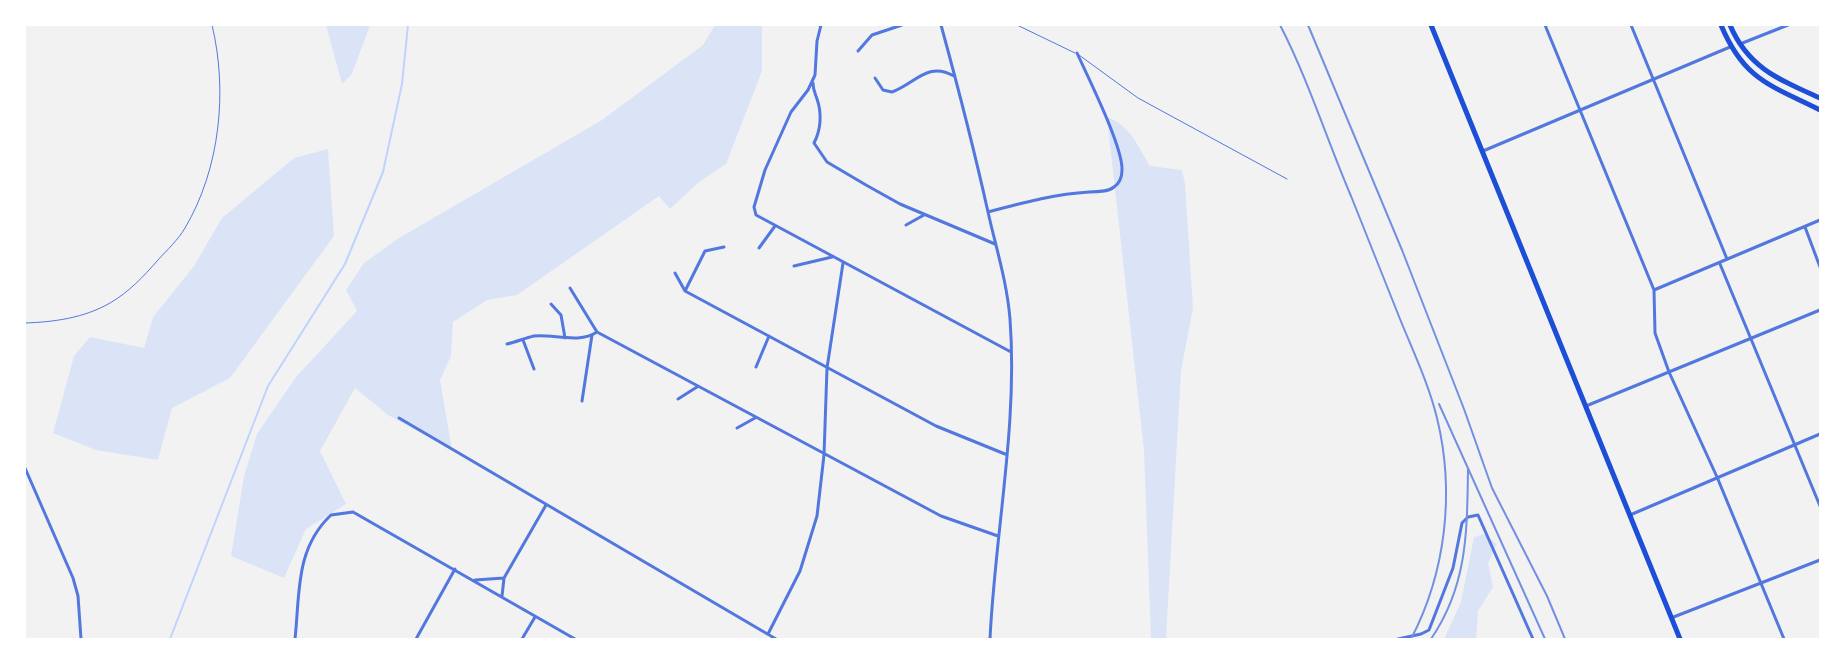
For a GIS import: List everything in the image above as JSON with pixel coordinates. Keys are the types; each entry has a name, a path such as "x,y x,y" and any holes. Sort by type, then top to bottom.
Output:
{"main road":[{"path":"1432,25 1680,639"},
{"path":"1721,25 1730,47 1748,70 1762,81 1820,110"},
{"path":"1730,25 1740,44 1758,66 1770,74 1820,98"}],"street":[{"path":"821,25 813,82 813,93 818,102 820,131 814,144 827,162 874,190 925,215 996,244"},
{"path":"858,50 872,35 902,25"},
{"path":"941,25 970,129 988,212 1007,286 1011,389 992,586 990,639"},
{"path":"1545,25 1654,290 1655,333 1669,372 1717,477 1784,639"},
{"path":"1631,25 1727,259"},
{"path":"1740,44 1788,25"},
{"path":"1483,151 1730,47"},
{"path":"988,212 1055,194 1106,190 1119,183 1122,171 1120,158 1093,87 1077,53"},
{"path":"876,78 882,90 892,92 929,71 947,72 954,76"},
{"path":"813,82 791,112 779,135 765,170 754,207 756,215 1011,352"},
{"path":"906,225 925,215"},
{"path":"1654,290 1720,264 1727,259 1820,220"},
{"path":"759,248 775,226"},
{"path":"1805,226 1820,267"},
{"path":"685,292 705,251 724,247"},
{"path":"794,266 832,257"},
{"path":"768,634 800,571 818,516 824,455 827,368 843,263"},
{"path":"1720,264 1820,506"},
{"path":"675,273 685,292 936,426 1005,454"},
{"path":"570,288 597,332 941,516 998,536"},
{"path":"551,304 561,315 565,338"},
{"path":"1586,406 1820,310"},
{"path":"508,344 534,336 565,338 592,336 597,332"},
{"path":"582,401 592,336"},
{"path":"756,367 769,336"},
{"path":"523,340 534,369"},
{"path":"678,399 698,387"},
{"path":"400,418 776,639"},
{"path":"737,428 755,418"},
{"path":"1630,515 1820,434"},
{"path":"25,468 73,578 78,596 81,639"},
{"path":"502,596 504,578 546,505"},
{"path":"295,639 305,554 311,540 331,515 353,512 475,580 575,639"},
{"path":"1398,639 1421,634 1429,630 1454,568 1462,523 1468,517 1478,515 1533,639"},
{"path":"1671,618 1820,560"},
{"path":"416,639 455,570"},
{"path":"475,580 504,578"},
{"path":"522,639 535,617"}],"lane":[{"path":"25,324 68,319 109,304 142,278 184,230 205,185 216,133 220,85 212,25"},
{"path":"1017,25 1077,53 1138,98 1286,179"}],"shaded area":[{"path":"326,25 370,25 352,74 342,84"},
{"path":"715,25 762,25 762,71 726,164 699,182 670,209 659,196 517,295 487,300 453,322 451,356 440,380 452,450 388,415 355,388 320,451 346,504 306,529 284,578 231,556 244,476 257,434 296,377 357,311 346,290 364,263 399,238 602,120 703,45"},
{"path":"1107,117 1122,125 1128,131 1150,166 1182,170 1185,184 1193,308 1181,371 1166,639 1151,639 1144,451"},
{"path":"328,149 334,236 230,378 172,408 158,460 96,450 53,433 74,356 90,337 144,348 153,317 194,266 222,218 294,158"},
{"path":"1484,534 1497,544 1488,563 1493,587 1478,611 1476,639 1444,639 1461,602 1474,537"}],"waterway":[{"path":"170,639 268,386 345,264 383,172 402,84 408,25"}],"railway":[{"path":"1280,25 1308,88 1429,390 1437,418 1445,474 1446,503 1444,531 1432,587 1411,639"},
{"path":"1308,25 1402,250 1464,409 1492,488 1547,596 1565,639"},
{"path":"1439,404 1545,639"},
{"path":"1431,639 1443,619 1459,578 1466,535 1468,469"}]}
